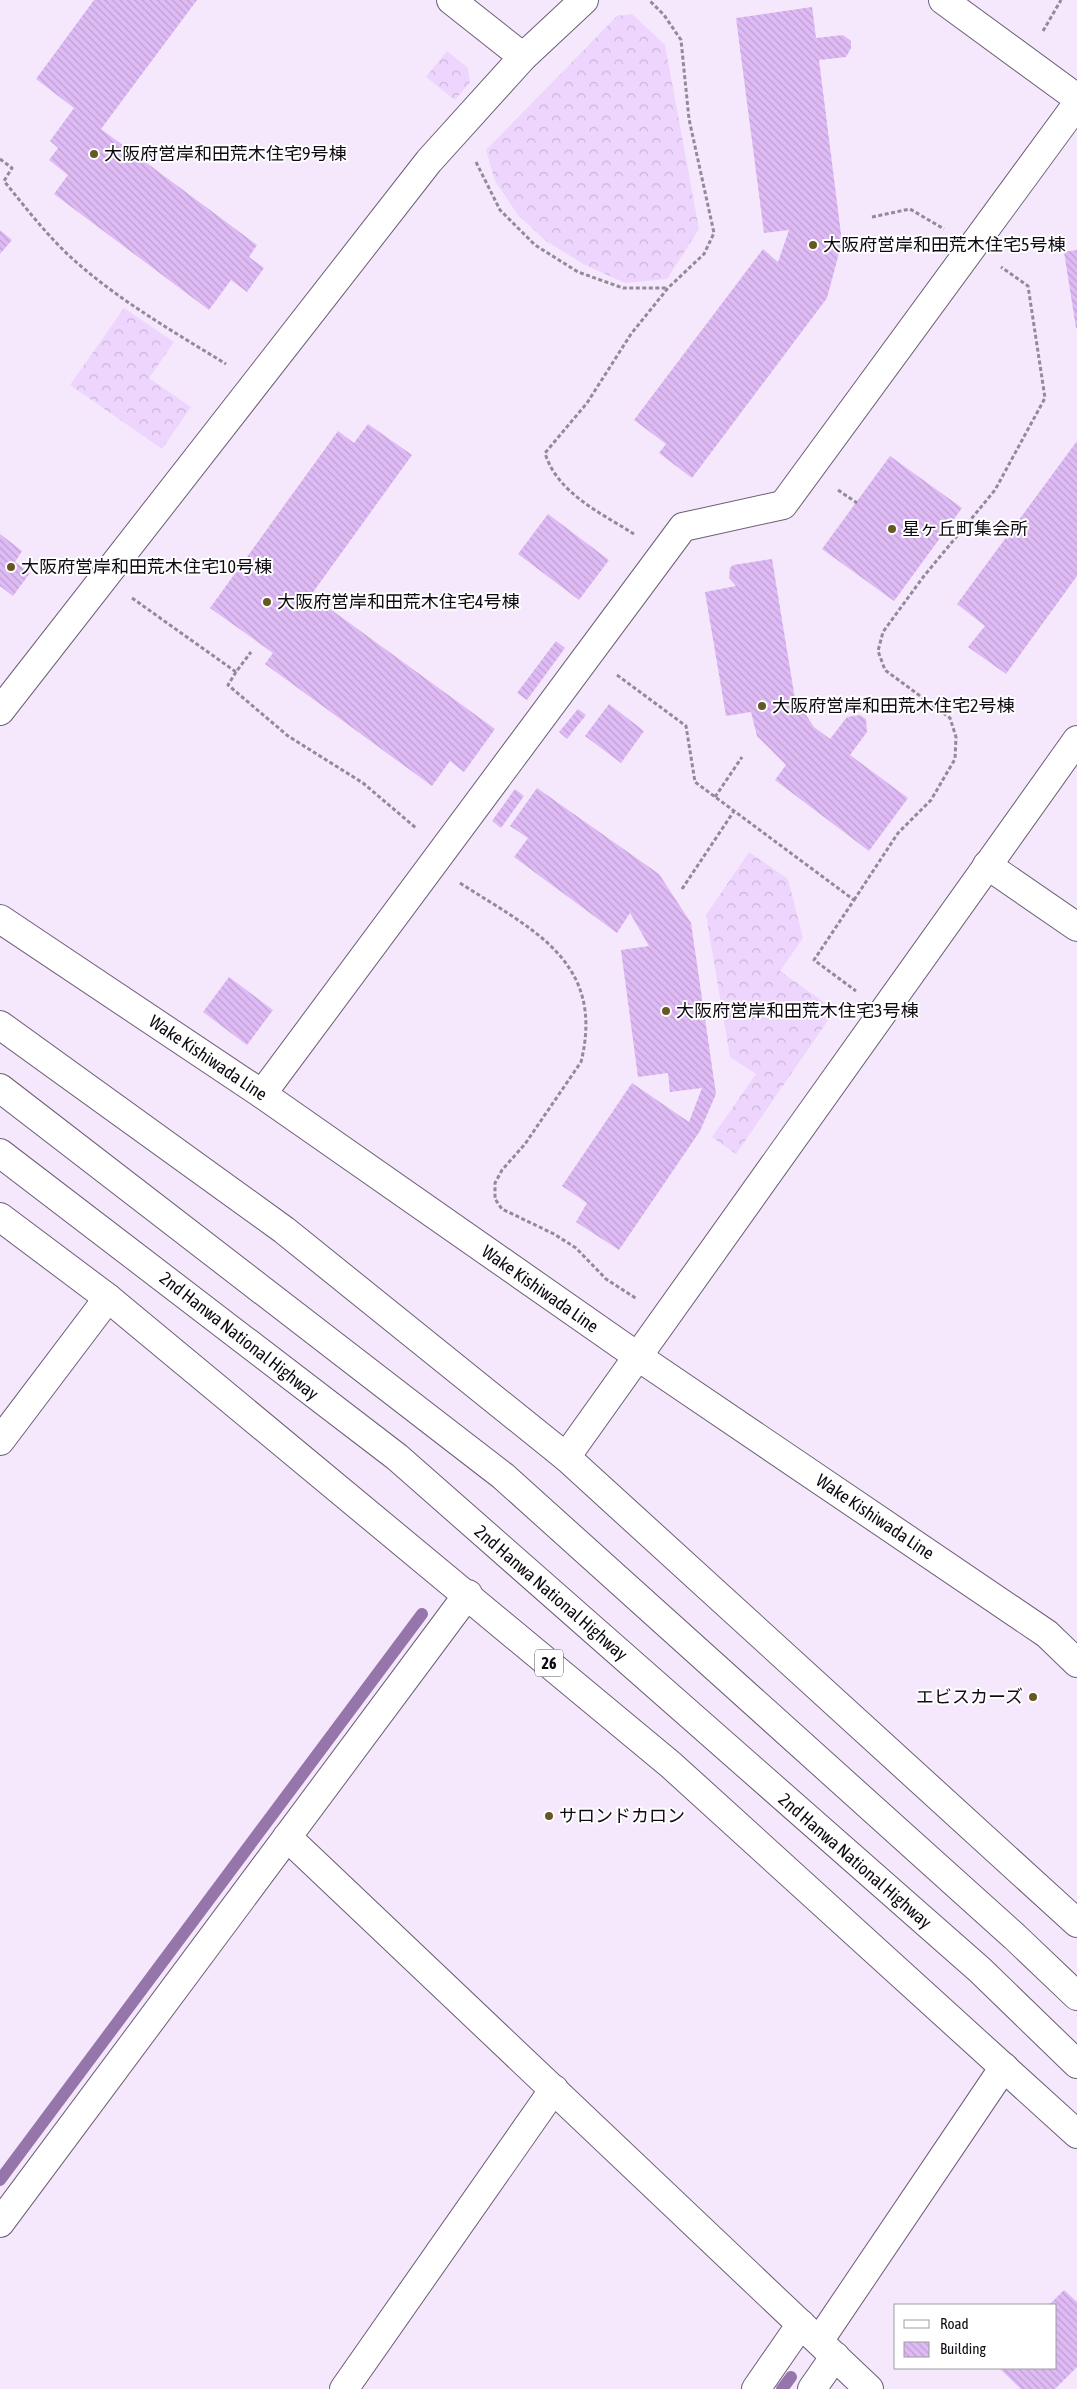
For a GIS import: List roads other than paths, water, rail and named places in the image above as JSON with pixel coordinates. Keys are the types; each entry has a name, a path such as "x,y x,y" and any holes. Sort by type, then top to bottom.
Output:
{"main road":[{"path":"451,0 523,57"},
{"path":"0,711 429,161 523,57 584,0"},
{"path":"943,0 1077,98"},
{"path":"262,1094 683,527 783,504 974,247 1077,104"},
{"path":"566,1457 1077,740"},
{"path":"987,865 1077,927"},
{"name":"Wake Kishiwada Line","path":"0,919 262,1094 637,1356 1047,1634 1077,1663"},
{"path":"0,1025 284,1230 566,1457 1077,1923"},
{"path":"0,1088 502,1476 1015,1937 1077,1996"},
{"name":"2nd Hanwa National Highway","path":"0,1153 397,1458 980,1970 1077,2064"},
{"name":"26","path":"0,1217 108,1298 468,1594 671,1765 1077,2134"},
{"path":"0,1441 108,1298"},
{"path":"0,2223 468,1594"},
{"path":"287,1837 869,2389"},
{"path":"756,2389 818,2341 1004,2067"},
{"path":"344,2389 554,2090"},
{"path":"812,2389 818,2341"}],"waterway":[{"path":"0,2180 422,1614"},
{"path":"782,2389 791,2377"}],"place":[{"name":"大阪府営岸和田荒木住宅9号棟","path":"94,154"},
{"name":"大阪府営岸和田荒木住宅5号棟","path":"813,245"},
{"name":"星ヶ丘町集会所","path":"892,529"},
{"name":"大阪府営岸和田荒木住宅10号棟","path":"11,567"},
{"name":"大阪府営岸和田荒木住宅4号棟","path":"267,602"},
{"name":"大阪府営岸和田荒木住宅2号棟","path":"762,706"},
{"name":"大阪府営岸和田荒木住宅3号棟","path":"666,1011"},
{"name":"エビスカーズ","path":"1033,1697"},
{"name":"サロンドカロン","path":"549,1816"}]}
